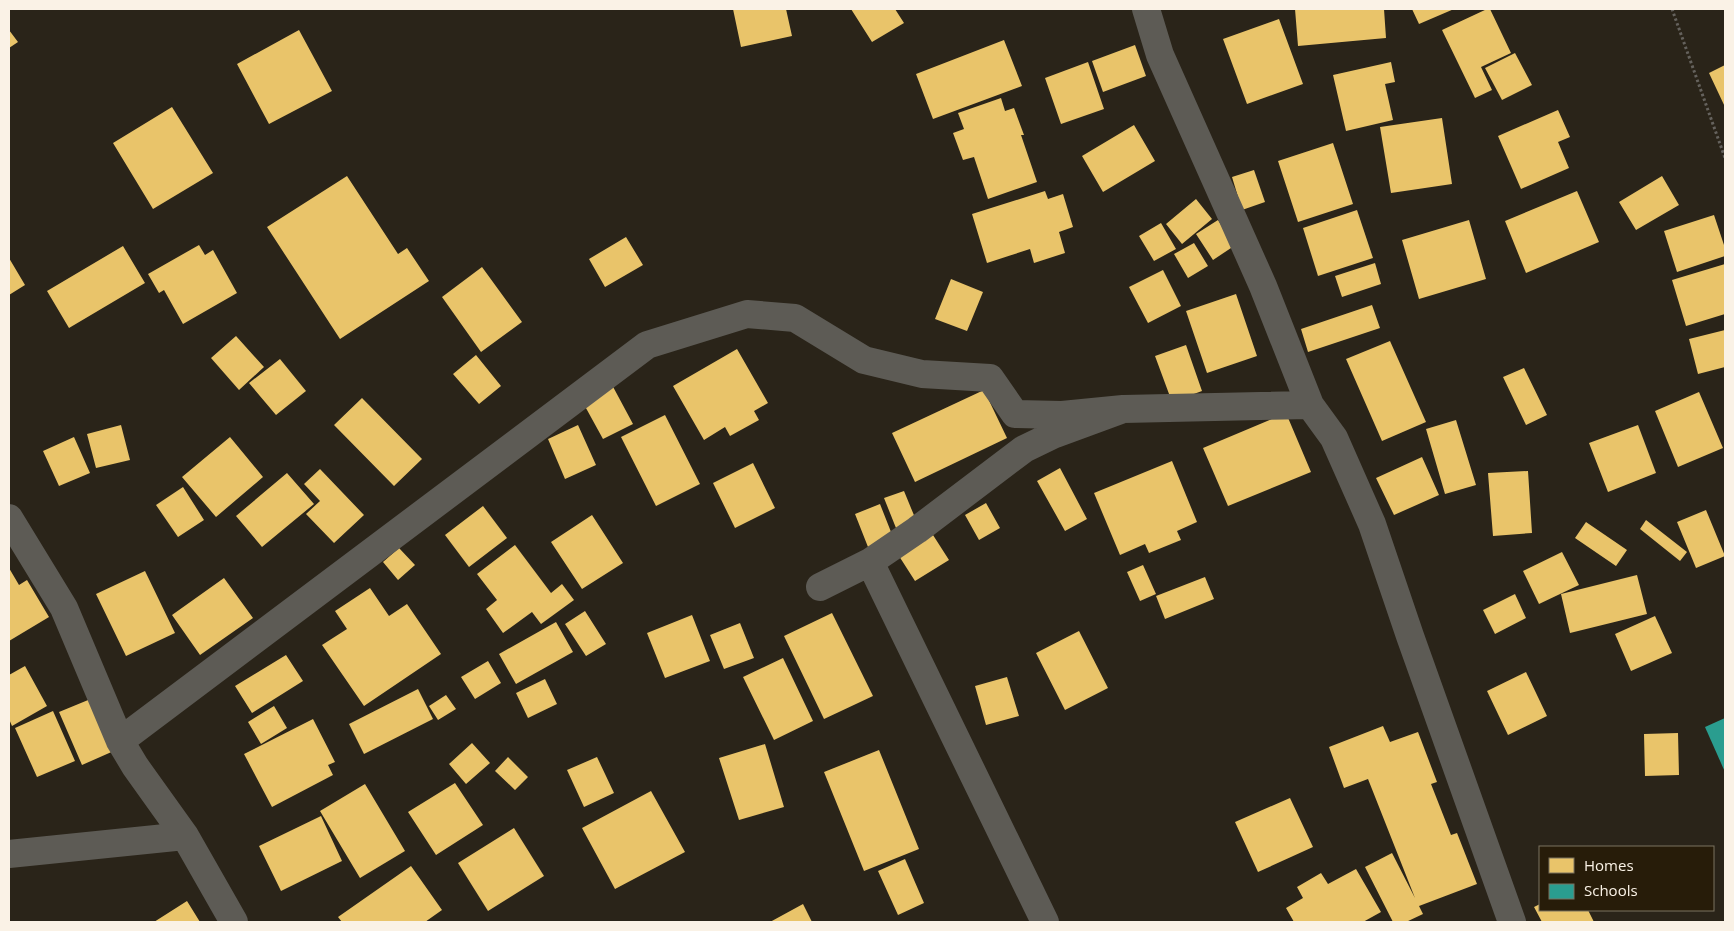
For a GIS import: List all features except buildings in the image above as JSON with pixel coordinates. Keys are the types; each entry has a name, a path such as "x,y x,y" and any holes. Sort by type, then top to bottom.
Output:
{"street":[{"path":"1146,9 1160,55 1259,277 1310,405 1334,438 1372,524 1416,655 1512,922"},
{"path":"120,741 647,345 747,314 796,318 864,360 922,374 990,378 1015,414 1062,415 1123,409 1310,405"},
{"path":"820,587 870,562 917,530 1024,449 1054,434 1123,409"},
{"path":"9,518 64,608 120,741 135,766 185,836 234,922"},
{"path":"870,562 1046,922"},
{"path":"9,854 185,836"}],"path":[{"path":"1672,9 1725,158"}]}
